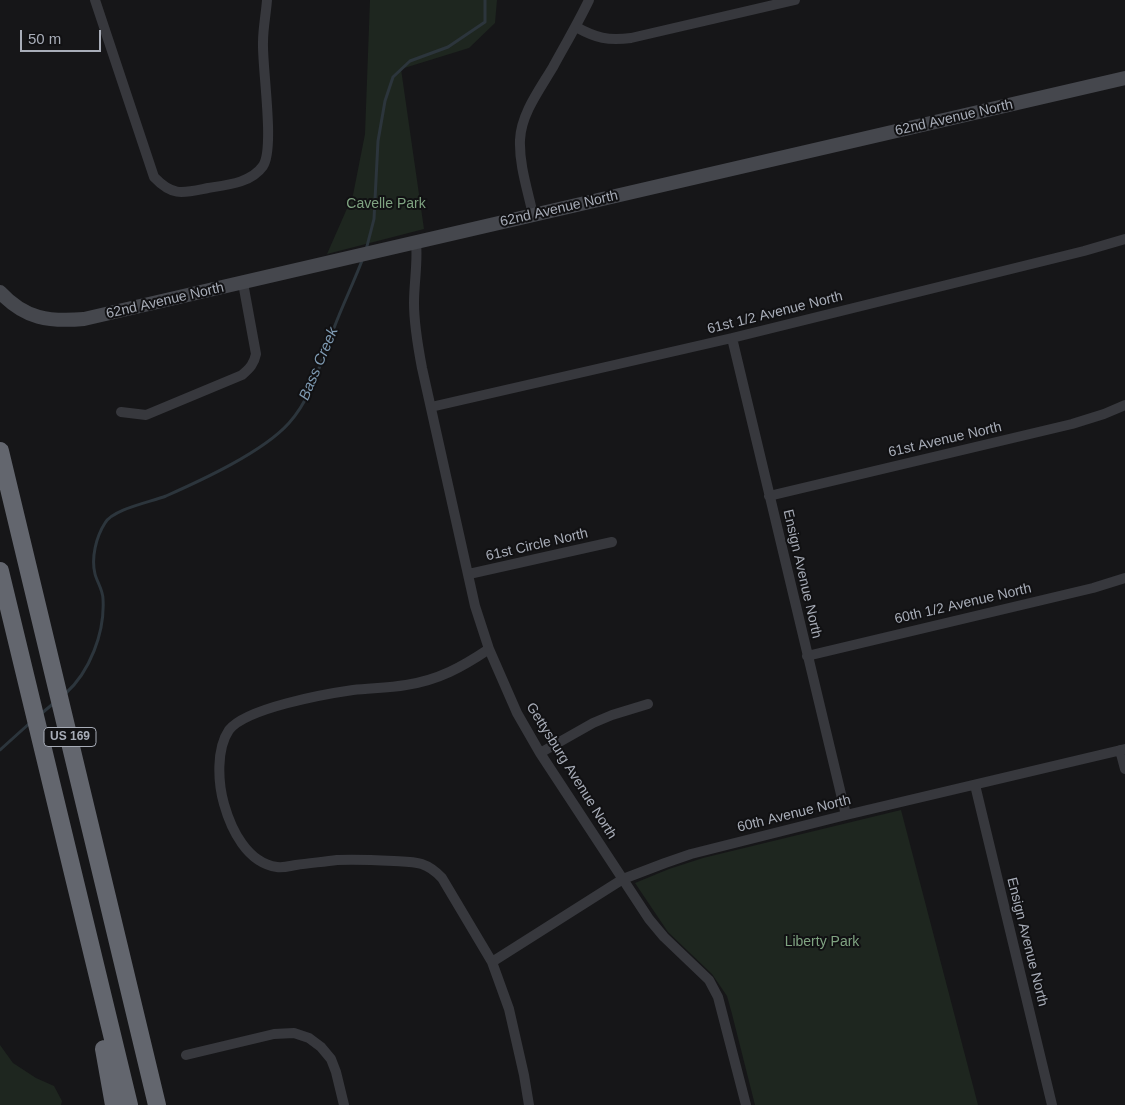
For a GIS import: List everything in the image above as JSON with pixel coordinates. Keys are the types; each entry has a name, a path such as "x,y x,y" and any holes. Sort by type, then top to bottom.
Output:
{"highway":[{"name":"US 169","path":"0,452 157,1105"},
{"name":"US 169","path":"0,571 129,1105"},
{"path":"94,964 100,1022 114,1105"},
{"path":"138,1023 166,1105"}],"street":[{"path":"94,0 154,177 172,191 184,193 241,182 263,166 268,154 262,41 267,0"},
{"path":"533,215 521,155 520,139 523,123 589,0"},
{"path":"576,27 602,38 614,40 631,38 795,0"},
{"name":"62nd Avenue North","path":"0,292 19,308 35,317 52,320 84,319 1125,78"},
{"name":"61st 1/2 Avenue North","path":"431,407 732,338 1125,240"},
{"name":"Gettysburg Avenue North","path":"416,242 417,269 414,302 416,335 475,606 489,649 517,712 540,753 659,931 708,980 718,997 746,1105"},
{"path":"121,412 146,415 242,374 249,369 254,362 256,354 243,283"},
{"name":"Ensign Avenue North","path":"732,338 846,815"},
{"name":"61st Avenue North","path":"770,496 1072,424 1125,405"},
{"name":"61st Circle North","path":"469,574 612,542"},
{"name":"60th 1/2 Avenue North","path":"807,656 1093,588 1125,578"},
{"path":"489,649 450,673 428,680 407,685 313,697 249,715 236,723 229,731 222,750 220,782 223,802 230,822 248,853 259,861 277,868 340,860 408,862 426,865 442,878 492,962 509,1009 529,1105"},
{"path":"540,753 593,723 648,704"},
{"path":"1123,749 1125,769"},
{"name":"60th Avenue North","path":"492,962 623,879 691,854 1123,749"},
{"name":"Ensign Avenue North","path":"975,785 1052,1105"},
{"path":"186,1055 274,1034 294,1033 309,1038 331,1058 344,1105"}],"green space":[{"name":"Cavelle Park","path":"370,0 497,0 495,23 469,48 401,69 424,229 327,254 353,195 365,134"},
{"name":"Liberty Park","path":"901,810 978,1105 755,1105 727,996 712,974 668,932 635,883 703,858"},
{"path":"0,1045 13,1063 36,1078 54,1086 62,1101 61,1105 0,1105"}],"waterway":[{"name":"Bass Creek","path":"366,250 374,219 378,141 385,101 393,77 410,61 448,47 485,22 485,0"},
{"name":"Bass Creek","path":"65,694 82,675 89,663 98,638 103,612 103,599 95,574 94,555 97,541 105,523 109,518 124,510 166,496 248,455 278,434 289,423 304,401 316,377 337,319 363,258"},
{"name":"Bass Creek","path":"42,713 54,703"},
{"name":"Bass Creek","path":"0,750 31,722"}]}
